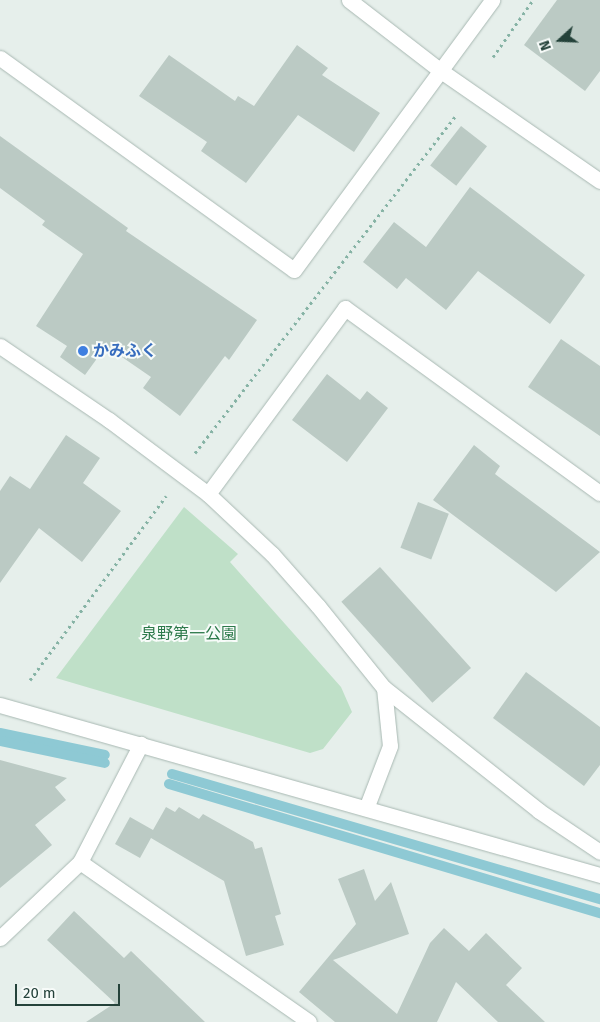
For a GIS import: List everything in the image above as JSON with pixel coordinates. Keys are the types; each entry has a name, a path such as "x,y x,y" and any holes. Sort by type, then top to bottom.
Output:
{"street":[{"path":"349,0 441,72 600,181"},
{"path":"0,58 294,270 492,0"},
{"path":"208,494 345,308 600,493"},
{"path":"0,346 180,472 208,494 272,554 312,598 384,688 539,811 600,852"},
{"path":"367,806 390,746 384,688"},
{"path":"0,705 367,806 600,874"},
{"path":"0,938 80,862 141,744"},
{"path":"80,862 309,1022"}],"path":[{"path":"493,57 533,0"},
{"path":"30,680 165,497 180,472 458,112"},
{"path":"294,270 345,308"}],"green space":[{"name":"泉野第一公園","path":"184,507 238,554 230,562 341,687 352,712 323,749 310,753 56,678"}],"building":[{"path":"557,0 600,0 600,71 585,91 524,45"},
{"path":"297,45 328,68 322,75 380,113 354,152 298,115 246,183 201,151 207,142 139,96 169,55 235,101 238,96 254,106"},
{"path":"461,126 487,146 456,186 430,165"},
{"path":"0,136 128,228 126,231 257,320 229,360 225,356 180,416 143,388 151,377 106,346 85,375 60,357 67,346 36,326 83,254 42,225 45,221 0,188"},
{"path":"470,187 585,275 550,324 478,271 446,310 406,278 397,289 363,262 394,222 426,247"},
{"path":"561,339 600,366 600,436 528,387"},
{"path":"327,374 360,400 367,391 388,408 347,462 292,420"},
{"path":"66,435 100,458 83,483 121,511 82,562 39,528 0,583 0,491 10,476 30,489"},
{"path":"474,445 500,466 495,474 600,552 556,592 433,500"},
{"path":"418,502 449,514 431,560 400,548"},
{"path":"380,567 471,668 432,703 341,602"},
{"path":"526,672 600,727 600,765 584,786 493,718"},
{"path":"0,760 67,778 55,787 66,800 35,825 52,845 0,888"},
{"path":"166,807 175,812 179,807 199,819 203,814 253,842 255,849 262,847 281,914 275,916 284,945 246,956 224,881 151,838 140,858 115,844 130,817 153,830"},
{"path":"364,869 375,901 391,882 409,934 333,960 397,1014 430,943 444,928 469,951 486,933 522,968 506,985 545,1022 498,1022 456,982 437,1022 335,1022 299,992 356,924 338,879"},
{"path":"74,911 124,958 131,951 205,1022 86,1022 115,1003 47,940"}],"waterway":[{"path":"0,733 105,755"},
{"path":"0,741 105,763"},
{"path":"172,774 600,899"},
{"path":"169,784 600,913"}],"place":[{"name":"かみふく","path":"83,351"}]}
